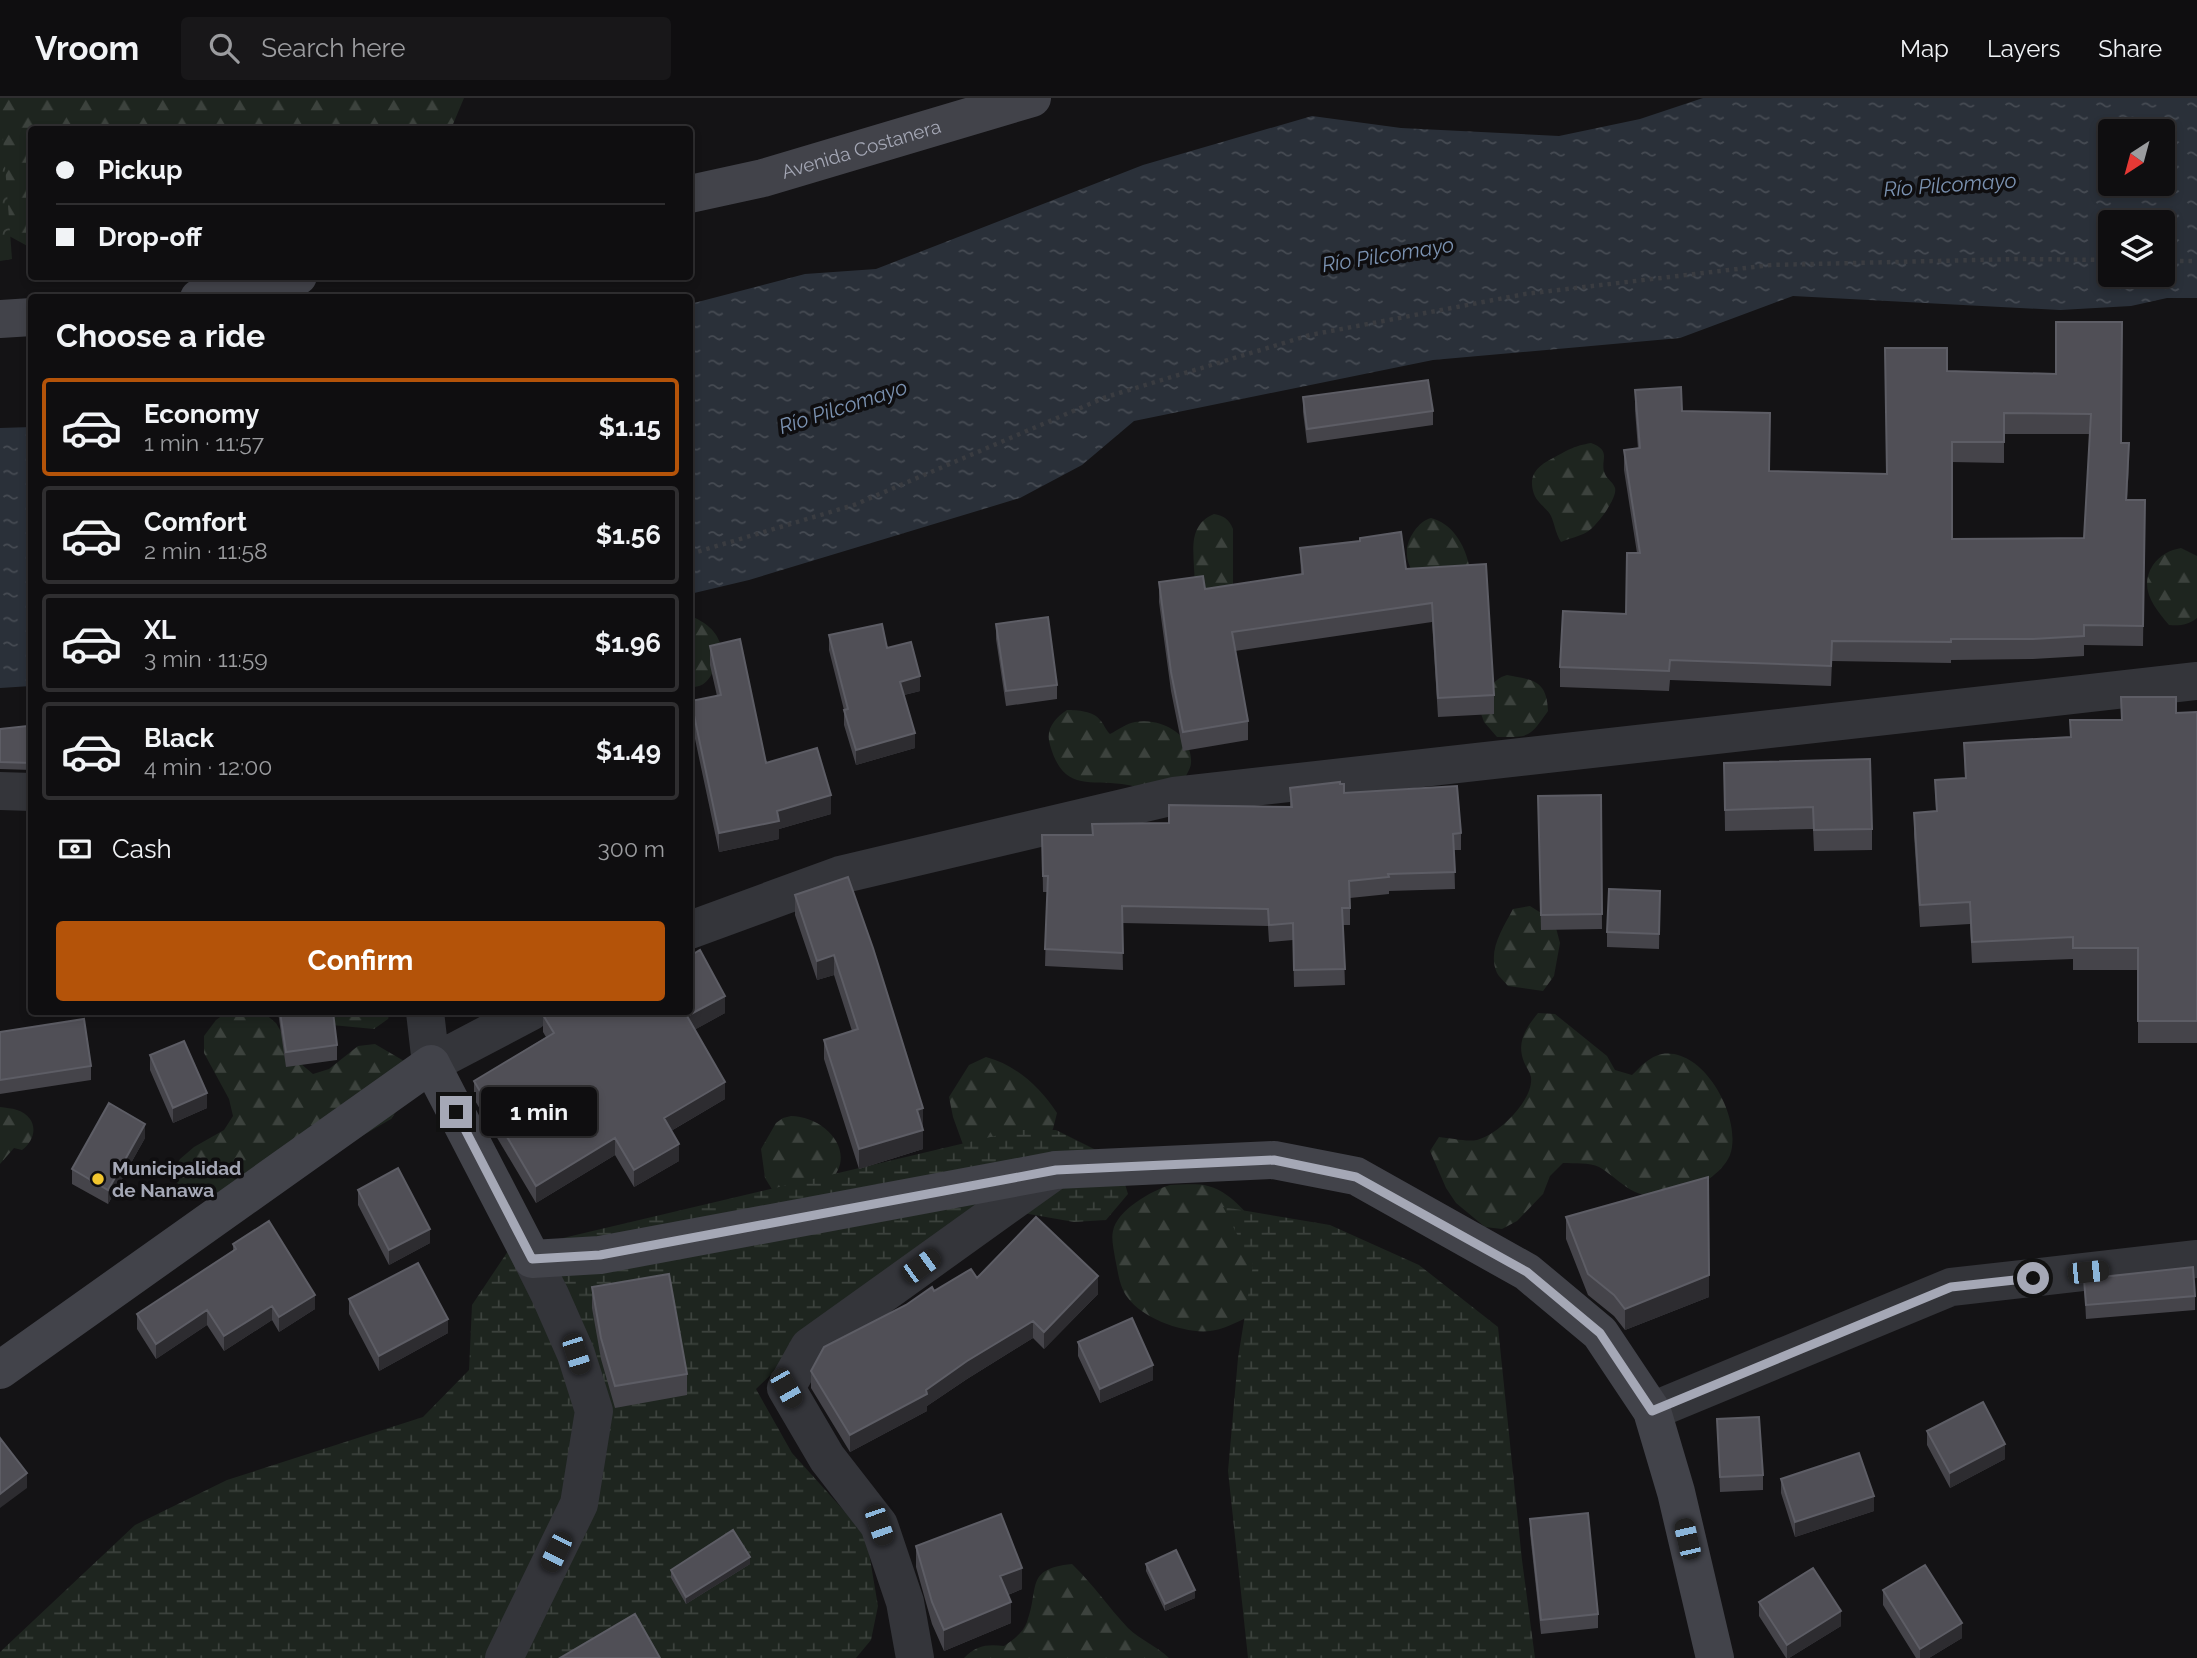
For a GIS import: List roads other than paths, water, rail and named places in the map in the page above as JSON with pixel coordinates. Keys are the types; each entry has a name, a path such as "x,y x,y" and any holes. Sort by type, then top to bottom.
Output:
{"street":[{"name":"Avenida Costanera","path":"693,193 763,178 1032,98"},
{"path":"217,294 280,280"},
{"path":"0,319 28,317"},
{"path":"693,929 841,875 1174,796 2197,681"},
{"path":"0,791 28,792"},
{"path":"425,1015 431,1063 550,1295 576,1354 594,1411 579,1504 504,1658"},
{"path":"0,1370 431,1063 524,1015"},
{"path":"532,1259 600,1255 1056,1170 1274,1160 1356,1177 1527,1272 1600,1333 1652,1411 1676,1492 1715,1658"},
{"path":"915,1658 905,1602 879,1525 827,1458 786,1388 809,1347 1056,1170"},
{"path":"1652,1411 1951,1287 2197,1259"}],"water":[{"name":"Río Pilcomayo","path":"1703,98 2197,98 2197,298 2167,298 2131,306 2060,310 1793,296 1680,338 1433,360 1134,421 1082,465 1020,498 749,580 693,593 693,303 805,274 876,269 1143,165 1312,116 1401,128 1559,136 1640,119"},
{"path":"28,427 28,686 0,688 0,428"}],"place":[{"name":"Municipalidad de Nanawa","path":"98,1179"}]}
